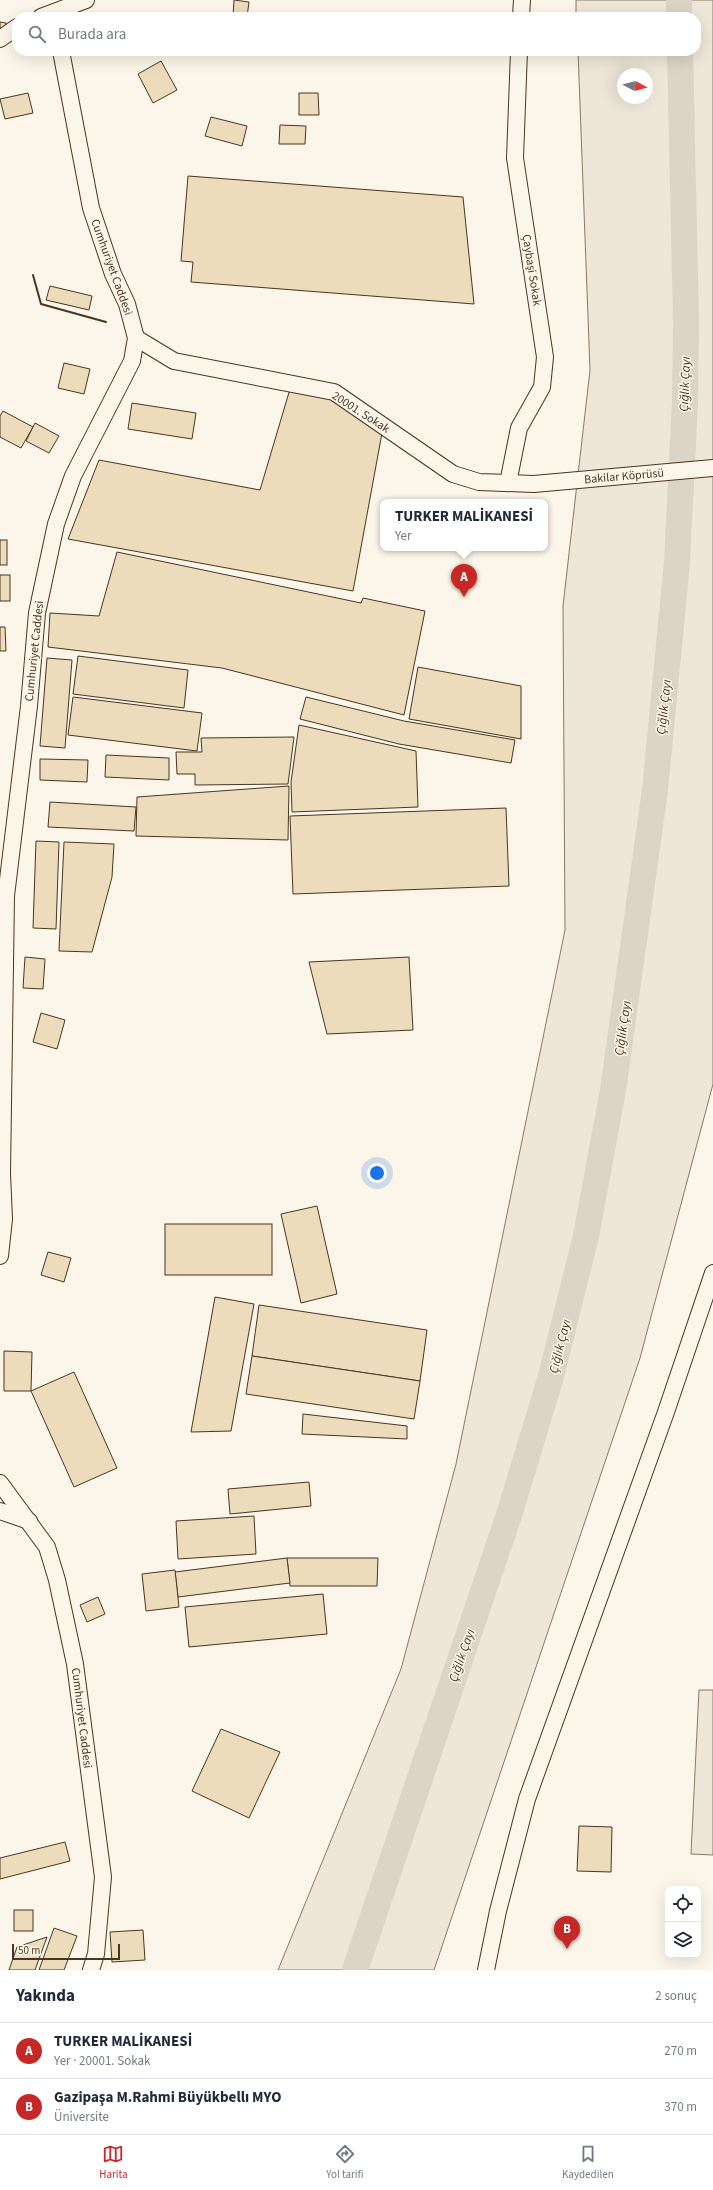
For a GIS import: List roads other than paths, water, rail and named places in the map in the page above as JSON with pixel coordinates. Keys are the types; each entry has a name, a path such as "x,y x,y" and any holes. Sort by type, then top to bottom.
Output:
{"street":[{"path":"49,11 86,0"},
{"path":"521,12 522,0"},
{"path":"0,39 12,31"},
{"name":"Cumhuriyet Caddesi","path":"0,1256 4,1219 2,1174 6,896 29,706 36,614 56,524 73,476 132,361 136,338 127,304 113,274 91,208 62,56"},
{"name":"Çaybaşi Sokak","path":"508,483 519,428 542,387 545,357 515,158 519,56"},
{"name":"20001. Sokak","path":"136,338 174,361 334,392 453,474 479,482 534,484"},
{"name":"Bakilar Köprüsü","path":"534,484 713,468"},
{"path":"486,1970 498,1911 527,1799 666,1412 713,1273"},
{"name":"Cumhuriyet Caddesi","path":"0,1483 47,1547 57,1580 75,1664 103,1877 97,1947 91,1970"},
{"path":"0,1511 29,1521"}],"waterway":[{"name":"Çığlık Çayı","path":"679,0 679,12"},
{"name":"Çığlık Çayı","path":"355,1970 509,1515 550,1380 586,1236 613,1090 655,790 677,562 685,402 686,322 680,56"}],"place":[{"name":"TURKER MALİKANESİ","path":"464,597"},
{"name":"Gazipaşa M.Rahmi Büyükbellı MYO","path":"567,1949"}]}
